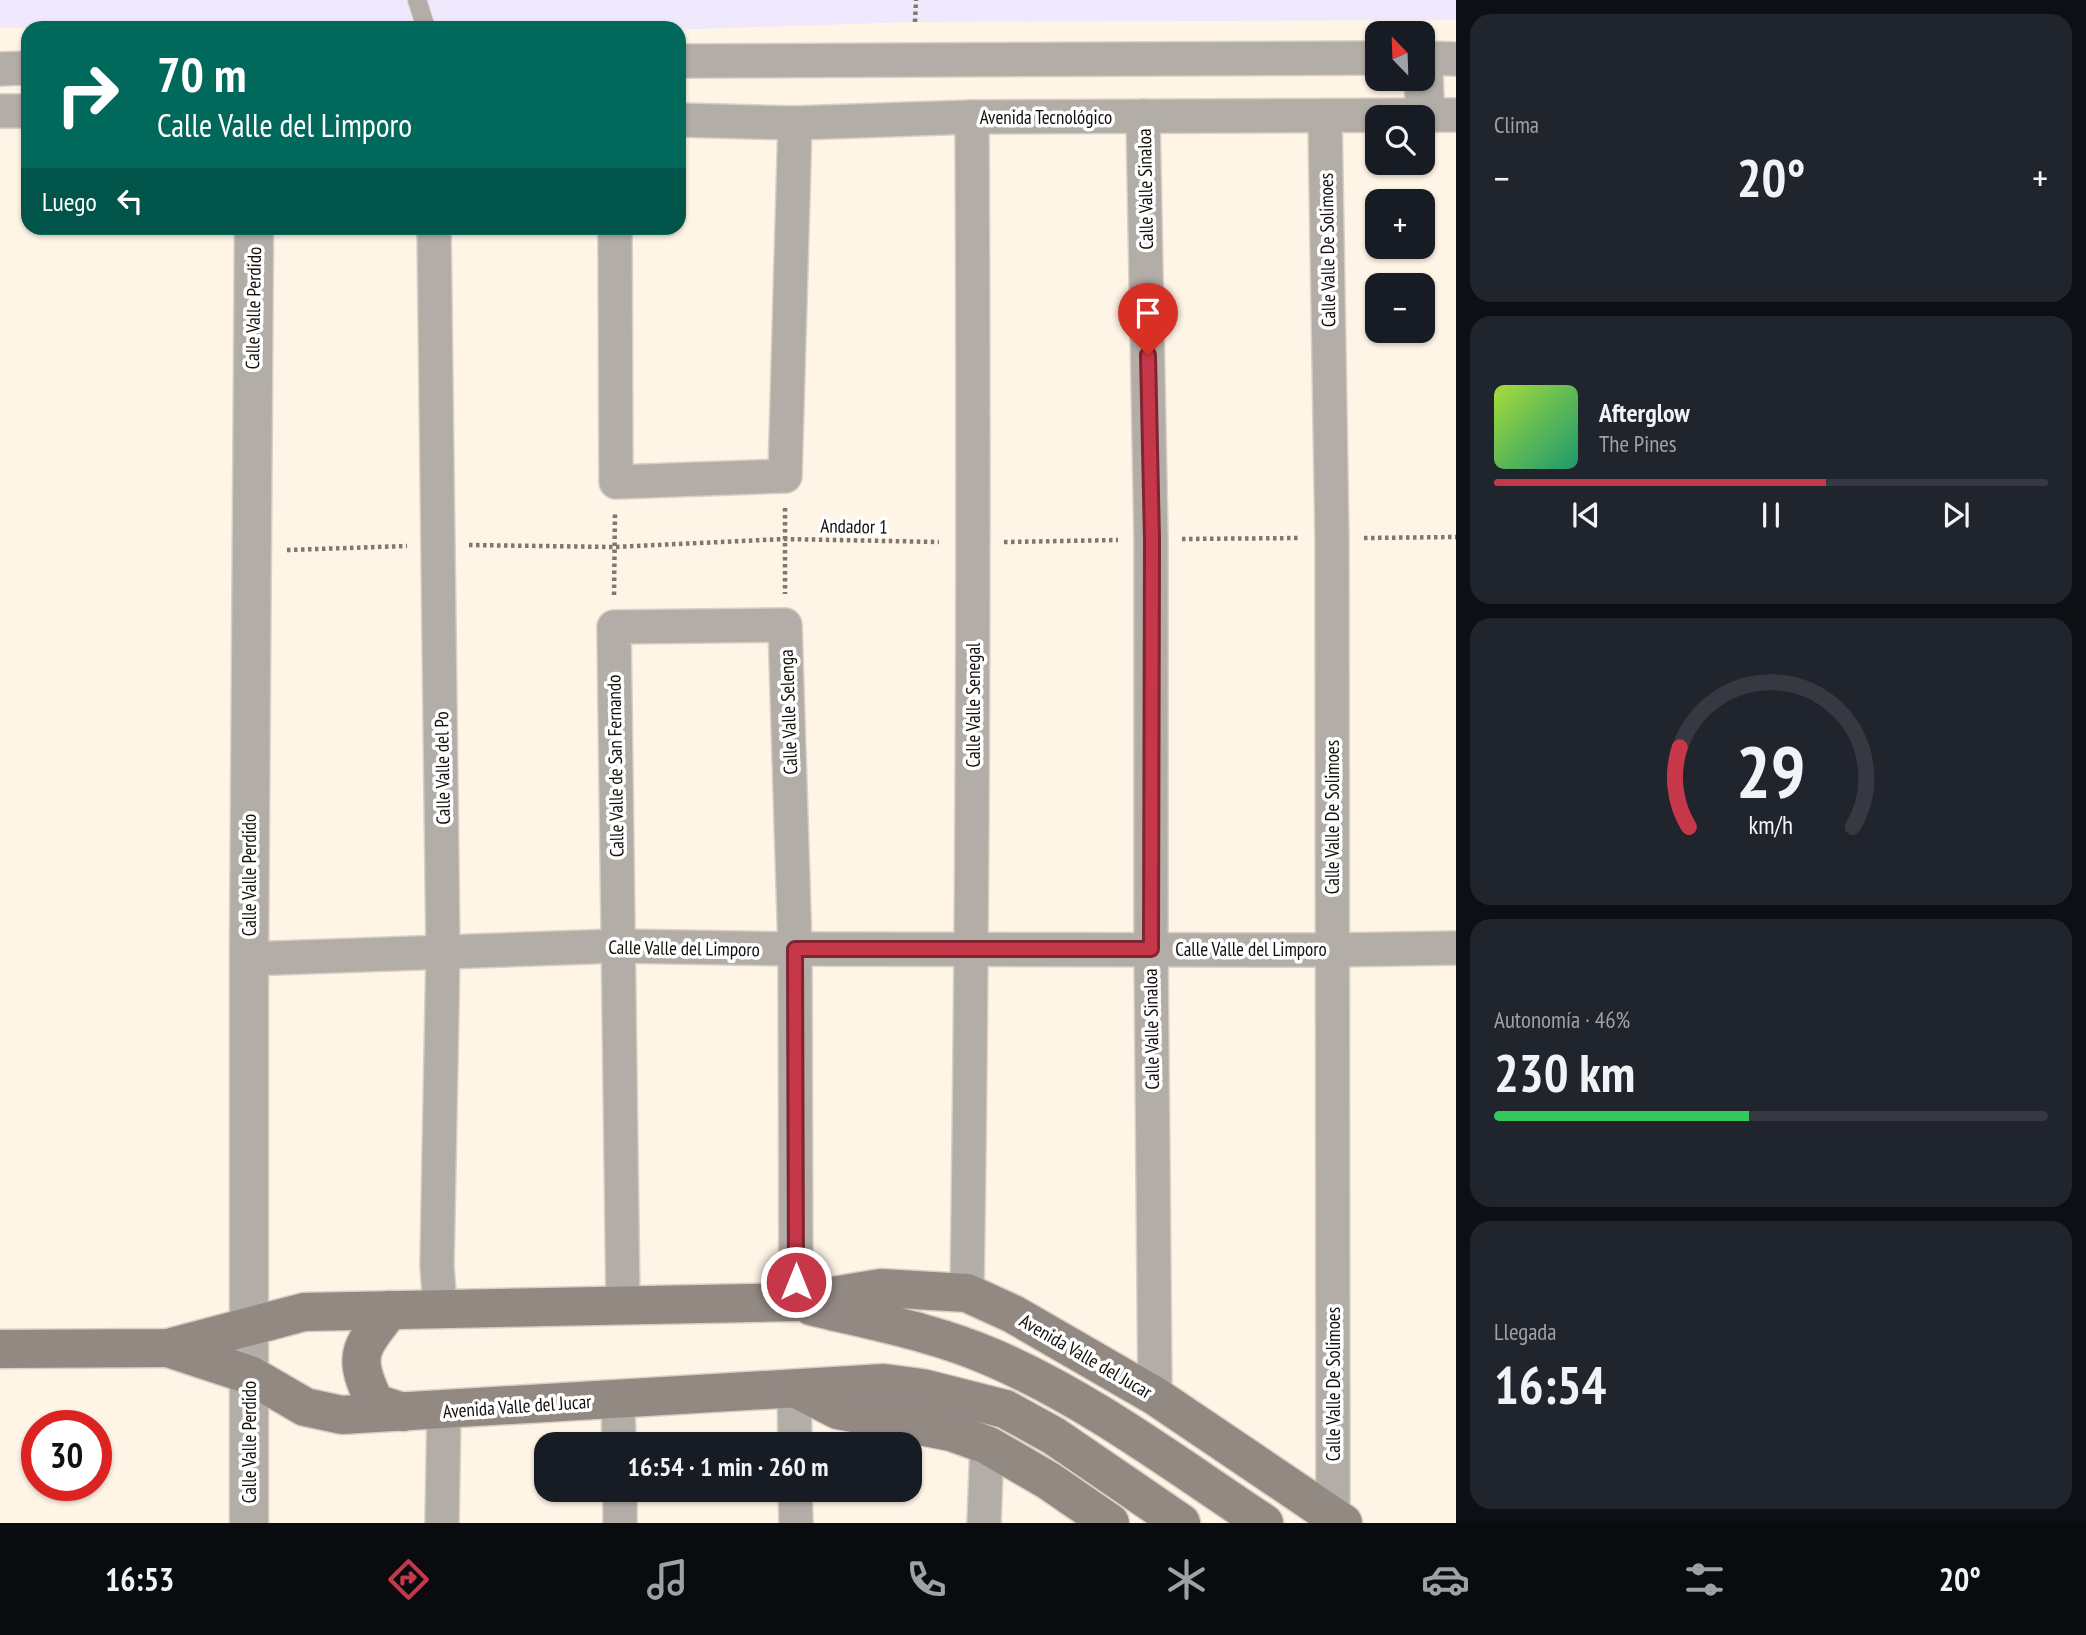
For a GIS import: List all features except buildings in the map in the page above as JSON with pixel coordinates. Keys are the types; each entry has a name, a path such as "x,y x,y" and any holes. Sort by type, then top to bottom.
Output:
{"main road":[{"name":"Avenida Valle del Jucar","path":"168,1348 304,1312 796,1302 881,1288 967,1293 1013,1314 1155,1396 1338,1520"},
{"name":"Avenida Valle del Jucar","path":"796,1302 945,1339 1041,1380 1080,1402 1264,1523"},
{"path":"390,1310 364,1343 361,1375 375,1403 403,1412"},
{"name":"Avenida Valle del Jucar","path":"168,1348 250,1375 305,1407 342,1415 444,1411 794,1387 884,1383 922,1388 1005,1409 1054,1436 1181,1523"},
{"path":"0,1349 168,1348"},
{"path":"794,1387 838,1410 951,1432 986,1445 1049,1481 1110,1523"}],"street":[{"path":"686,61 1365,58"},
{"path":"1435,58 1456,59"},
{"path":"0,68 21,68"},
{"path":"1433,91 1441,115"},
{"path":"0,111 21,111"},
{"name":"Avenida Tecnológico","path":"686,120 795,123 972,117 1441,115"},
{"name":"Calle Valle Sinaloa","path":"1143,116 1152,540 1151,949 1155,1396"},
{"name":"Calle Valle Senegal","path":"967,1293 974,542 972,117"},
{"name":"Calle Valle De Solimoes","path":"1325,117 1332,538 1332,950 1338,1520"},
{"path":"615,235 616,482 785,476 795,123"},
{"name":"Calle Valle Perdido","path":"250,1523 249,959 254,235"},
{"name":"Calle Valle del Po","path":"434,235 443,953 437,1265 440,1308"},
{"path":"614,627 785,625"},
{"name":"Calle Valle Selenga","path":"785,625 795,949 796,1302"},
{"name":"Calle Valle de San Fernando","path":"614,627 623,1305"},
{"name":"Calle Valle del Limporo","path":"249,959 617,946 795,949 1456,948"},
{"path":"794,1387 795,1432"},
{"path":"618,1400 619,1432"},
{"path":"442,1523 444,1411"},
{"path":"984,1523 986,1445"},
{"path":"620,1502 620,1523"},
{"path":"795,1502 796,1523"}],"lane":[{"path":"417,0 424,21"}],"path":[{"path":"915,22 916,0"},
{"name":"Calle Valle Selenga","path":"785,476 785,625"},
{"path":"614,627 616,482"},
{"name":"Andador 1","path":"251,551 439,545 614,547 784,539 974,542 1456,537"}],"shaded area":[{"path":"0,0 1456,0 1456,20 915,22 698,29 686,29 686,21 21,21 21,28 0,28"}],"route":[{"path":"796,1282 795,949 1151,949 1152,540 1148,355"}]}
